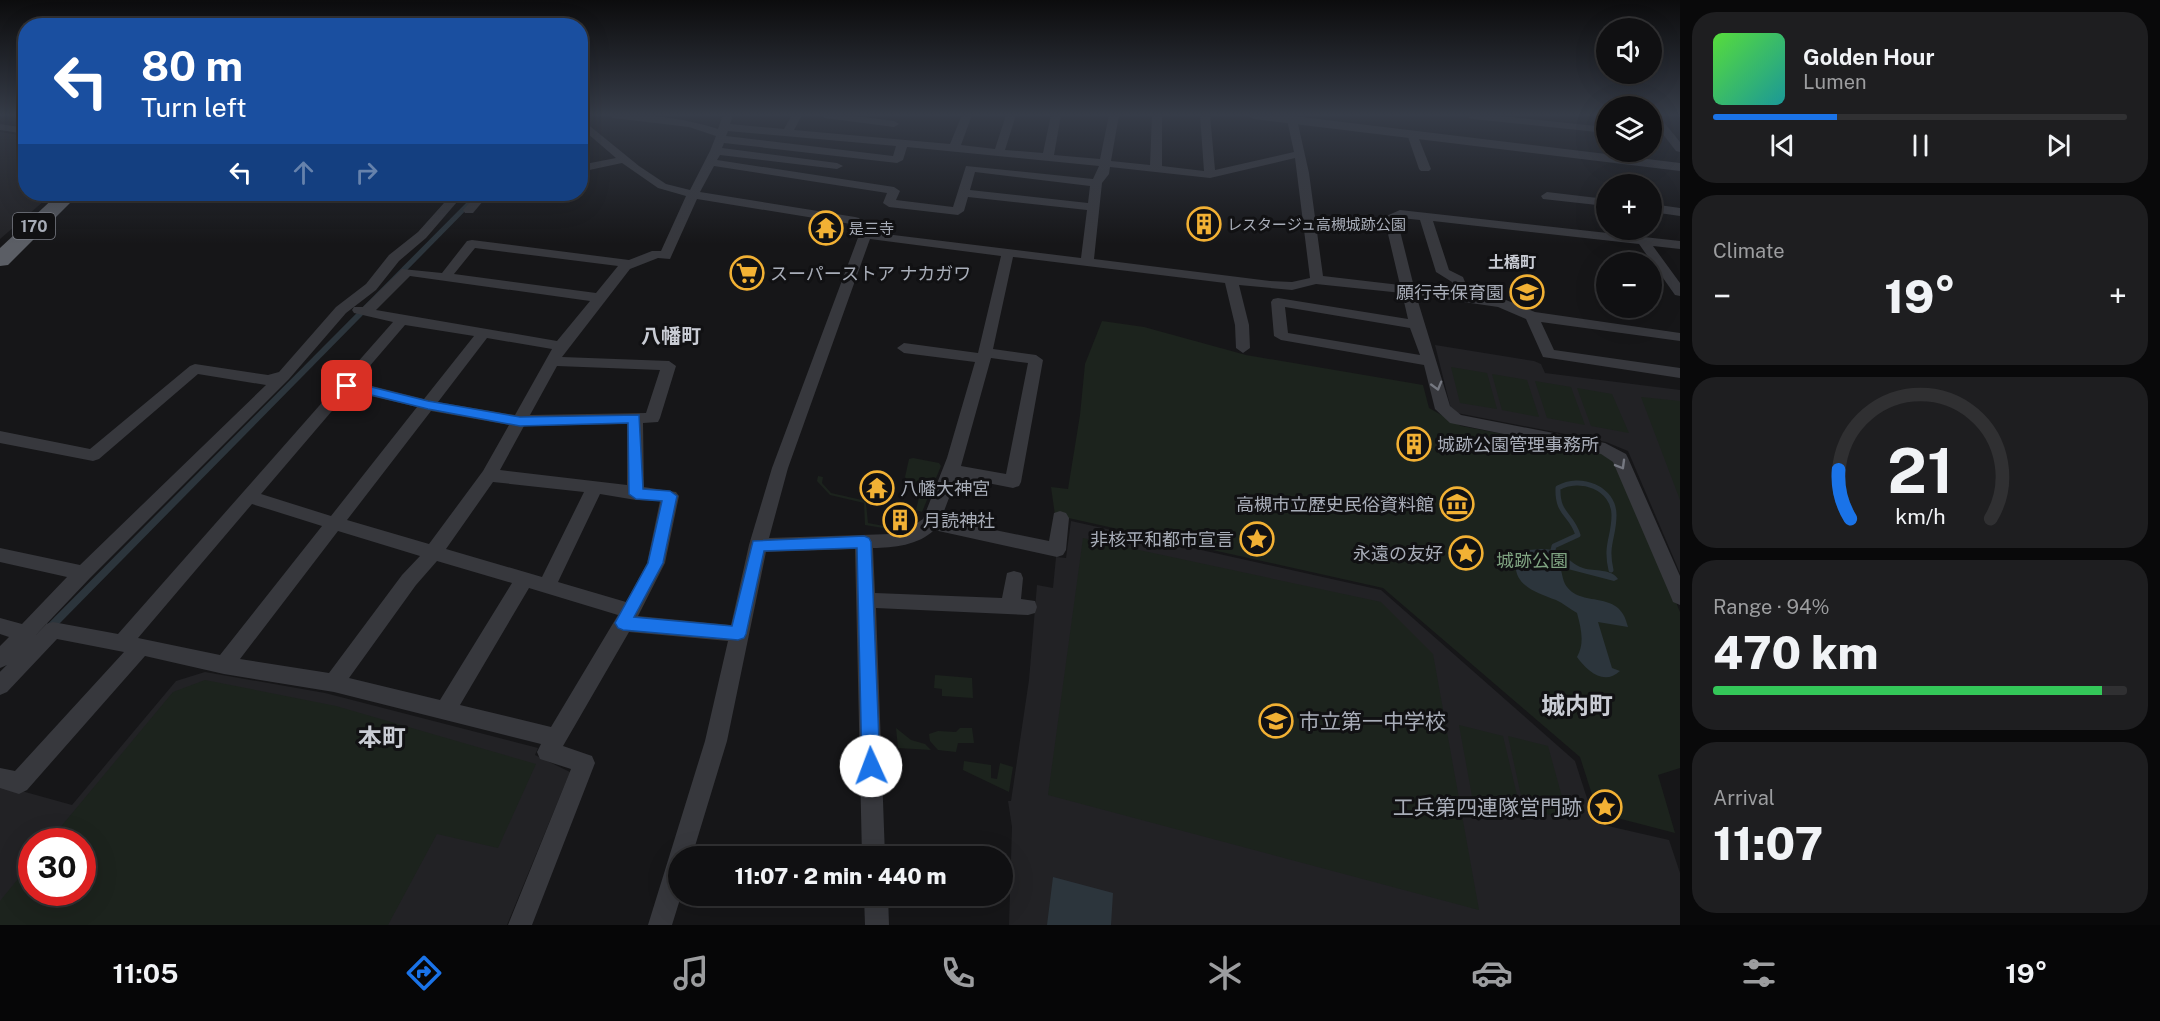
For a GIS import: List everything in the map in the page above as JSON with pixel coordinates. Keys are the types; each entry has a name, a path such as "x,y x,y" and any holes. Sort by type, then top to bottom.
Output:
{"highway":[{"name":"170","path":"0,260 61,201"}],"street":[{"path":"334,683 489,475 561,346 625,266 657,254 665,256 712,158"},
{"path":"804,158 837,166"},
{"path":"832,181 840,158"},
{"path":"883,158 897,160 898,158"},
{"path":"1059,158 1210,175 1282,158"},
{"path":"1087,262 1096,183 1103,174 1106,158"},
{"path":"1156,158 1156,169"},
{"path":"1209,158 1210,175"},
{"path":"1301,158 1308,191 1307,205 1317,271 1316,280"},
{"path":"1421,158 1425,169"},
{"path":"1608,158 1680,167"},
{"path":"588,168 625,159 662,186 694,195 855,221 865,235 1232,281 1292,286 1316,280 1501,303 1532,316 1676,337 1680,351"},
{"path":"710,162 894,191 889,203 958,211 970,168 1096,183"},
{"path":"963,193 1094,207"},
{"path":"1547,196 1596,202"},
{"path":"0,659 83,573 284,376 345,307 370,287 394,258 422,235 450,201"},
{"path":"469,210 477,201"},
{"path":"1662,209 1680,212"},
{"path":"1596,235 1425,216 1400,214 1390,217 1416,325 1430,361 1443,410 1456,419 1605,449 1620,458 1680,597"},
{"path":"1425,216 1443,272 1458,280 1465,298"},
{"path":"684,846 716,741 758,545 790,435 865,235"},
{"path":"1642,240 1680,244"},
{"path":"1642,240 1680,292"},
{"path":"445,277 472,244 630,264"},
{"path":"758,545 903,539 923,530 930,523 951,470 985,355 1008,252"},
{"path":"366,312 407,272 599,298"},
{"path":"1232,281 1242,325 1243,348"},
{"path":"1416,325 1278,302 1281,336 1430,361"},
{"path":"345,307 482,335 561,346"},
{"path":"1532,316 1548,354 1680,373"},
{"path":"0,778 20,783 250,496 402,320"},
{"path":"224,665 482,335"},
{"path":"904,348 1036,360 1013,482 951,470"},
{"path":"347,386 428,405 520,421 651,418 669,366 553,361"},
{"path":"0,437 93,455 195,369 268,380 284,376"},
{"path":"635,418 636,494"},
{"path":"489,475 636,494 670,496 656,563 548,752 584,763 520,925"},
{"path":"547,585 596,489"},
{"path":"250,496 336,524 547,585 627,617 738,634"},
{"path":"930,523 1057,550 1060,518"},
{"path":"864,542 874,846"},
{"path":"0,555 83,573"},
{"path":"866,600 1019,606 1014,578"},
{"path":"446,711 525,579"},
{"path":"0,626 26,633"},
{"path":"0,686 54,630 224,665 334,683 554,738"},
{"path":"660,925 668,898"},
{"path":"876,906 877,925"}],"shaded area":[{"path":"0,158 18,158 18,201 44,201 0,239"},
{"path":"468,201 475,201 0,684 0,672"},
{"path":"1435,345 1534,361 1541,364 1545,373 1680,390 1680,573 1628,451 1606,442 1457,413 1451,409"},
{"name":"市立第一中学校","path":"1071,521 1381,590 1575,761 1595,823 1669,840 1680,873 1680,925 1009,925 1010,906 1013,906 1013,846 1008,801 1011,801 1029,680 1037,585 1053,588 1056,557 1066,558"},
{"path":"1528,550 1557,551 1583,568 1611,573 1618,579 1614,581 1564,568 1561,570 1565,584 1572,592 1609,603 1617,607 1624,615 1628,627 1598,622 1612,668 1620,671 1614,675 1602,677 1596,675 1577,657 1582,641 1577,613 1559,601 1527,587 1518,576 1516,559"},
{"path":"205,672 325,693 538,748 535,755 570,772 507,925 0,925 0,785 72,805 176,681"},
{"path":"1053,877 1113,893 1111,925 1047,925"}],"green space":[{"name":"城跡公園","path":"1102,321 1144,327 1246,355 1423,385 1429,408 1461,426 1598,452 1619,464 1680,612 1680,768 1658,775 1675,833 1598,813 1580,757 1383,588 1055,515 1051,487 1068,489 1080,415 1085,364"},
{"path":"1451,367 1487,373 1497,409 1460,403"},
{"path":"1492,374 1527,380 1539,417 1502,410"},
{"path":"1535,381 1571,387 1585,425 1547,418"},
{"path":"1577,388 1612,394 1629,433 1591,426"},
{"path":"1641,397 1680,401 1680,500"},
{"path":"909,459 939,463 941,466 922,512 916,510 922,485 908,481 905,477"},
{"path":"818,476 823,477 822,483 831,493 866,503 868,523 895,528 916,519 919,521 895,530 865,525 864,503 830,495 817,481"},
{"path":"1083,538 1381,602 1433,654 1479,910 1048,795"},
{"path":"935,675 972,678 973,698 942,696 942,689 934,688"},
{"path":"205,680 336,706 536,764 498,848 437,834 388,925 0,925 0,901 18,879 18,906 96,906 96,828 60,828 173,692"},
{"path":"1459,725 1503,736 1520,808 1472,796"},
{"path":"896,728 911,740 925,744 931,750 898,748"},
{"path":"960,728 972,728 974,743 958,743 956,752 938,750 930,741 929,734 938,731 956,732"},
{"path":"1508,736 1548,746 1568,819 1524,809"},
{"path":"964,761 991,765 991,778 997,779 1000,763 1013,767 1009,792 963,770"}],"waterway":[{"path":"1553,550 1554,546 1578,535 1562,509 1558,488 1576,483 1594,486 1608,498 1614,515 1609,547 1611,570"}],"place":[{"name":"レスタージュ高槻城跡公園","path":"1204,224"},
{"name":"是三寺","path":"826,228"},
{"name":"スーパーストア ナカガワ","path":"747,273"},
{"name":"願行寺保育園","path":"1527,292"},
{"name":"城跡公園管理事務所","path":"1414,444"},
{"name":"八幡大神宮","path":"877,488"},
{"name":"高槻市立歴史民俗資料館","path":"1457,504"},
{"name":"月読神社","path":"900,520"},
{"name":"非核平和都市宣言","path":"1257,539"},
{"name":"永遠の友好","path":"1466,553"},
{"name":"市立第一中学校","path":"1276,721"},
{"name":"工兵第四連隊営門跡","path":"1605,807"}],"district":[{"name":"土橋町","path":"1512,262"},
{"name":"八幡町","path":"671,336"},
{"name":"城内町","path":"1577,705"},
{"name":"本町","path":"382,737"}],"route":[{"path":"347,386 428,405 520,421 635,418 636,494 670,496 656,563 623,623 738,634 758,545 864,542 871,766"}]}
